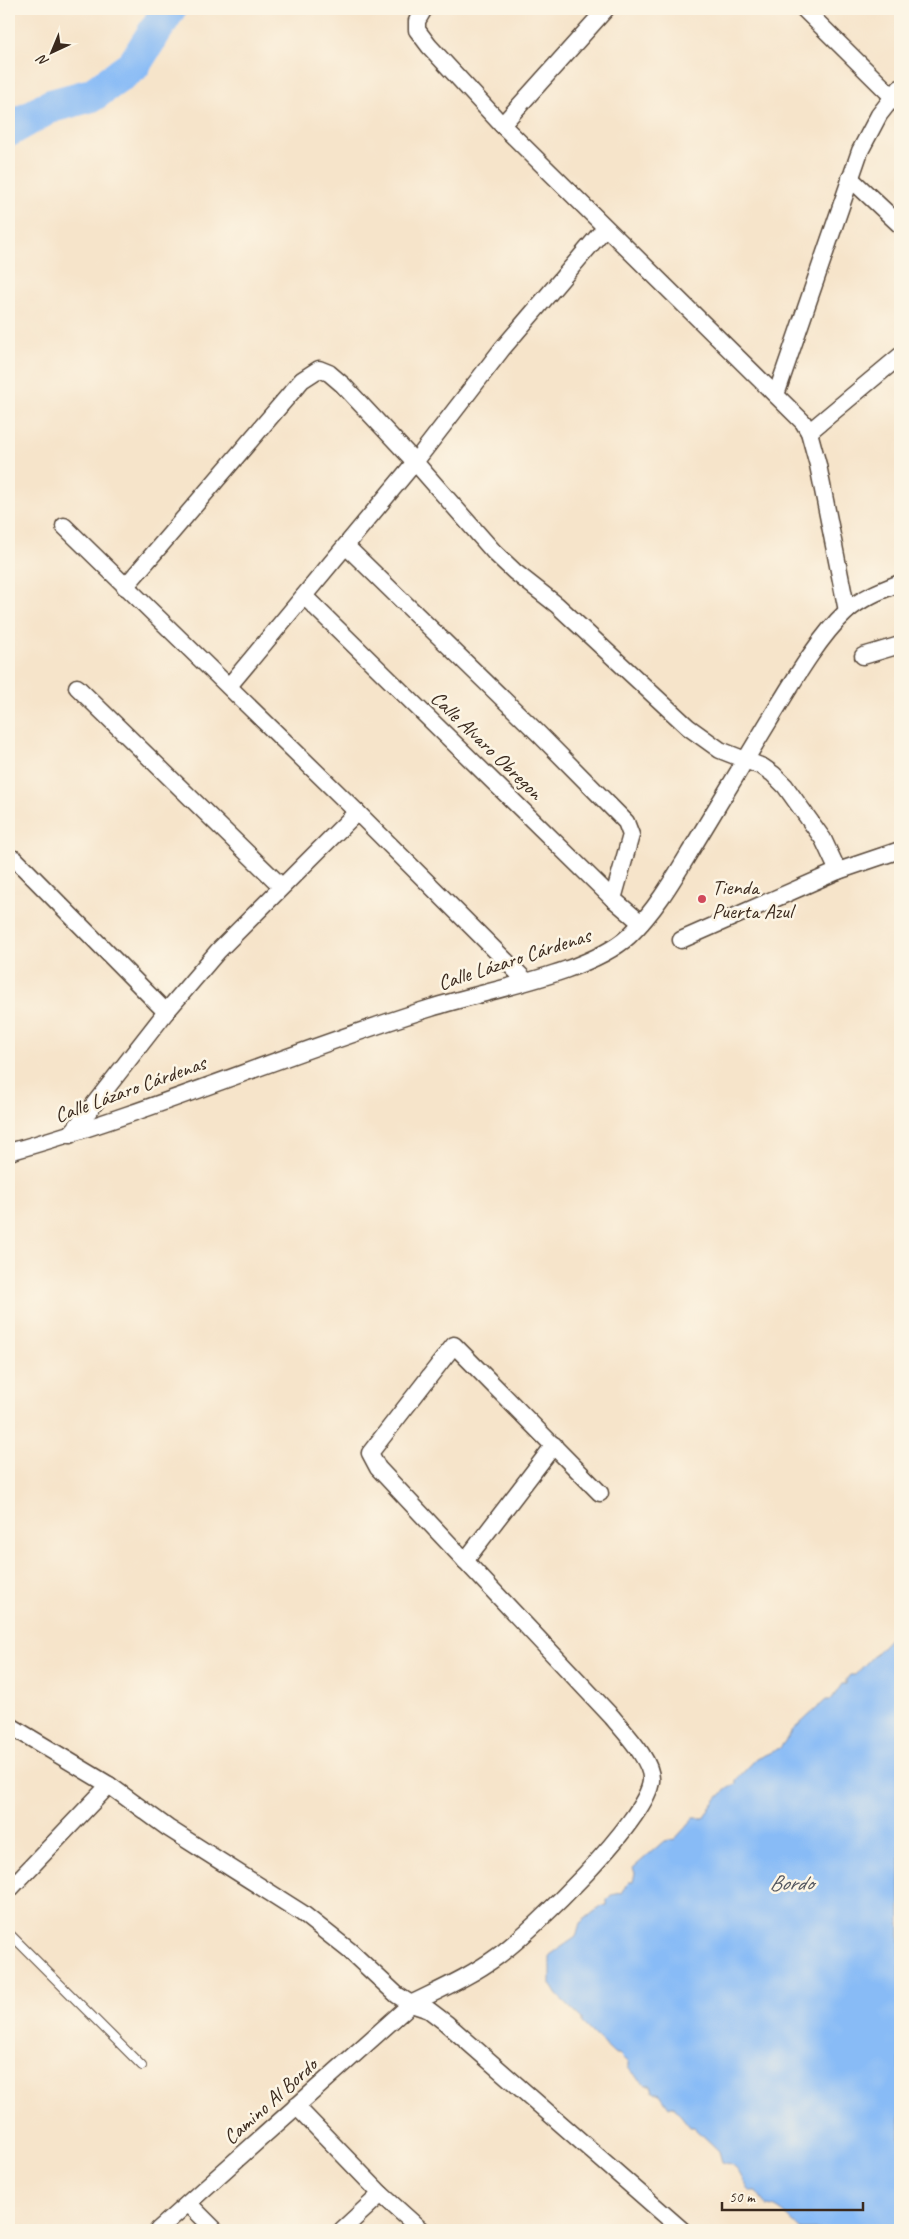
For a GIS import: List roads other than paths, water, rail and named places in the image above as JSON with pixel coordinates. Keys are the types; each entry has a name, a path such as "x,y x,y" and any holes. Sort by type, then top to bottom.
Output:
{"street":[{"path":"424,9 417,21 417,30 429,46 502,125 803,422 809,432 818,465 847,611"},
{"path":"502,125 606,9"},
{"path":"776,395 860,152 879,115 898,96 804,9"},
{"path":"850,178 900,225"},
{"path":"229,686 415,462 502,349 605,228"},
{"path":"809,432 900,356"},
{"path":"125,587 302,380 319,369 329,373 344,386 415,462 494,552 515,572 557,605 688,727 720,750 763,767 785,786 823,839 838,871"},
{"path":"64,526 357,812 526,981"},
{"path":"346,546 539,734 626,822 631,835 613,899"},
{"name":"Calle Lázaro Cárdenas","path":"9,1152 70,1134 306,1049 433,1007 526,981 578,964 608,951 628,937 662,898 790,686 822,641 847,611 876,593 900,583"},
{"name":"Calle Alvaro Obregon","path":"304,596 613,899 641,923"},
{"path":"863,656 900,646"},
{"path":"77,687 281,886"},
{"path":"70,1134 166,1012 218,951 357,812"},
{"path":"681,940 838,871 900,850"},
{"path":"16,859 166,1012"},
{"name":"Camino Al Bordo","path":"158,2230 411,2004 457,1981 497,1957 535,1927 572,1889 634,1817 647,1797 651,1779 642,1755 612,1717 378,1468 370,1453 454,1345 554,1445"},
{"path":"465,1561 554,1445 600,1493"},
{"path":"9,1725 110,1786 168,1828 302,1913 350,1952 397,1995 411,2004 429,2010 446,2023 682,2230"},
{"path":"9,1890 110,1786"},
{"path":"296,2106 381,2194 421,2230"},
{"path":"342,2230 381,2194"},
{"path":"189,2204 215,2230"}],"lane":[{"path":"9,1933 142,2066"}],"water":[{"name":"Bordo","path":"900,1628 900,2230 801,2230 781,2211 767,2206 756,2191 751,2191 734,2167 722,2162 719,2151 694,2127 690,2127 674,2107 669,2107 660,2094 653,2092 651,2085 646,2085 628,2068 628,2063 619,2054 614,2054 582,2023 582,2019 557,1995 550,1984 550,1955 576,1937 580,1923 600,1907 607,1905 607,1900 611,1895 622,1893 629,1882 633,1882 635,1873 633,1868 664,1841 675,1839 694,1818 703,1818 717,1798 736,1784 736,1780 756,1759 780,1748 793,1730 826,1700 831,1700 842,1684 846,1684 846,1680 850,1675 855,1675"}],"waterway":[{"path":"9,130 51,106 92,95 133,66 169,9"}],"place":[{"name":"Tienda Puerta Azul","path":"702,899"}]}
